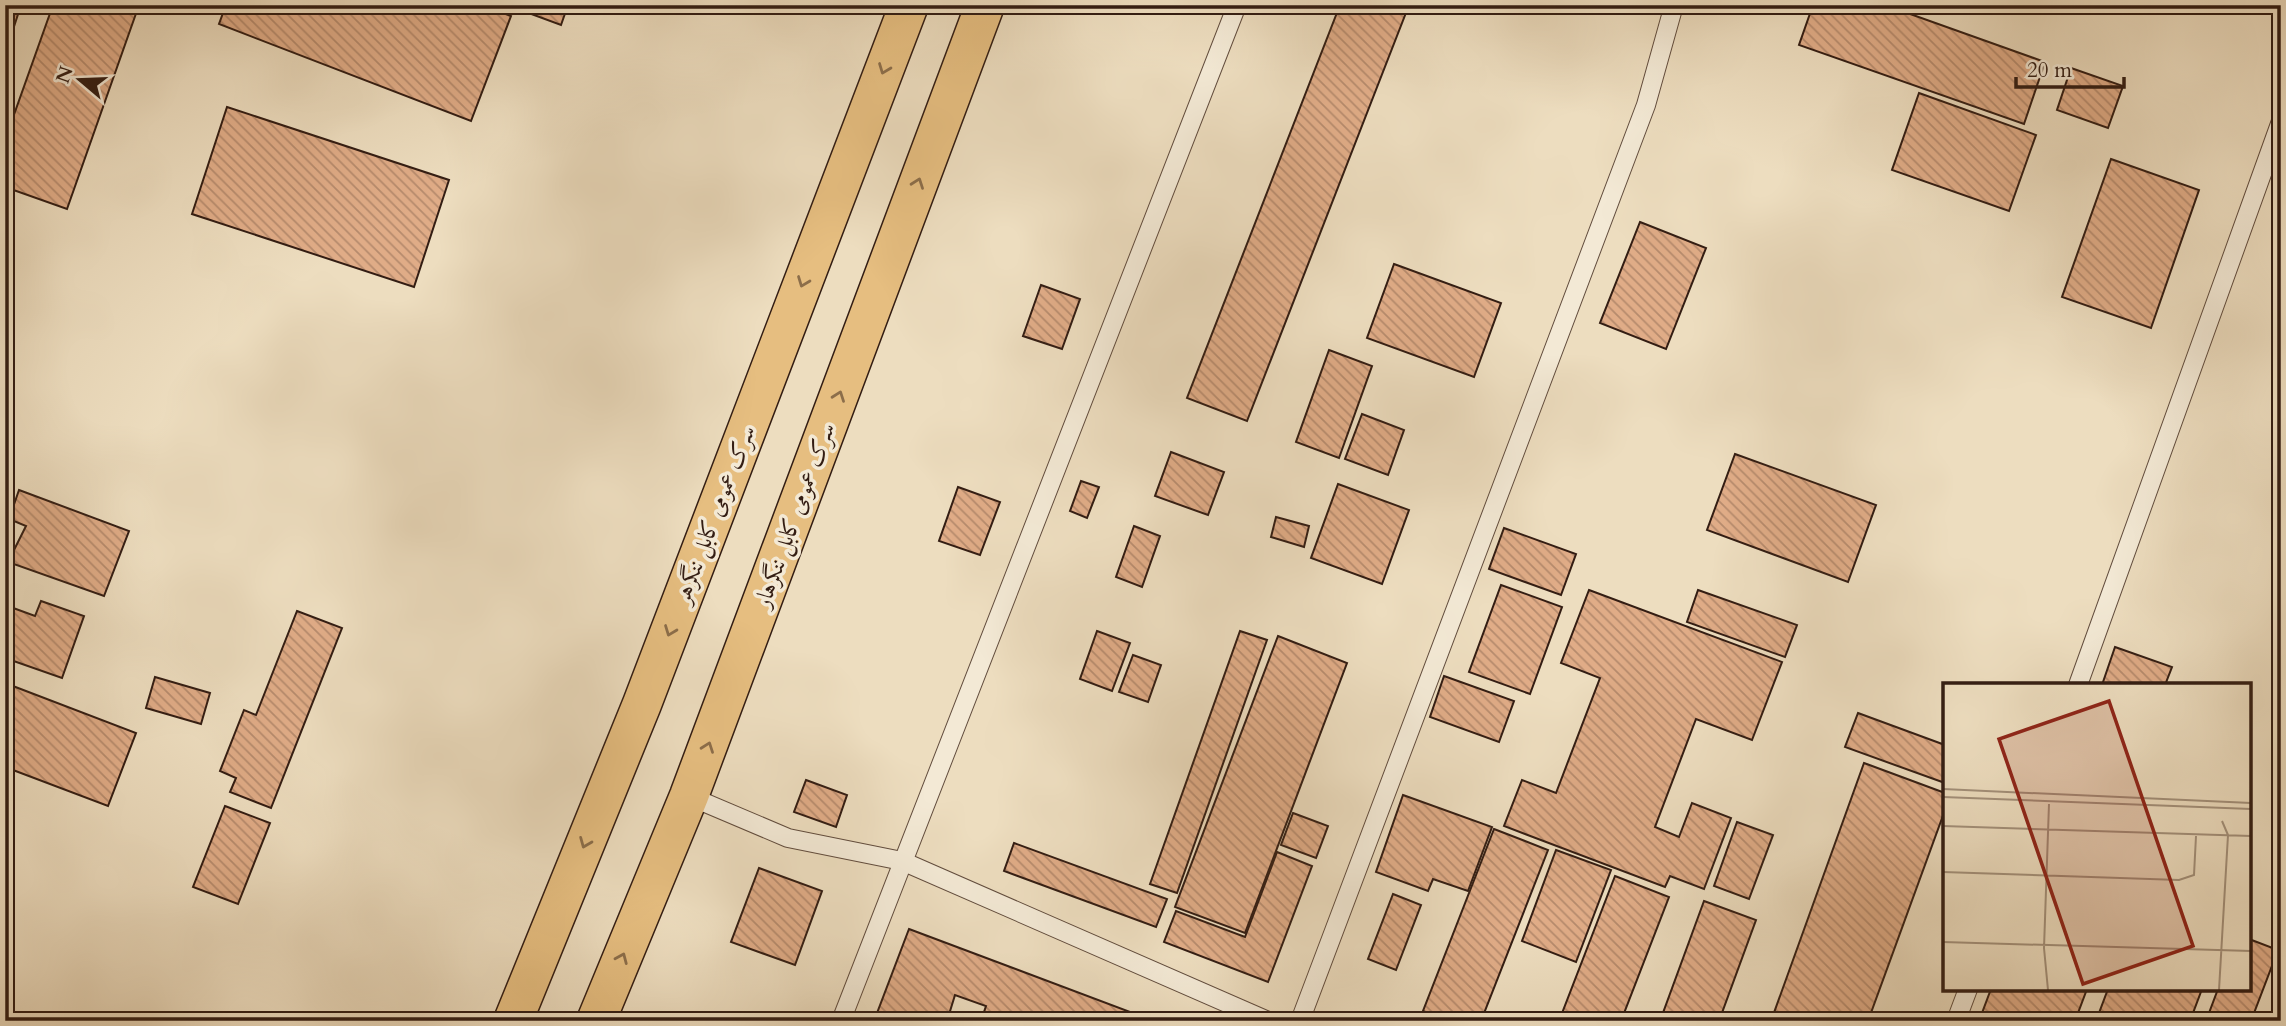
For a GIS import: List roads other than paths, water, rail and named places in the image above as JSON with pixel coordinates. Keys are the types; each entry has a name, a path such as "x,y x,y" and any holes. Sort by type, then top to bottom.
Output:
{"highway":[{"name":"سرک عمومی کابل ننگرهر","path":"513,1021 647,691 909,5"},
{"name":"سرک عمومی کابل ننگرهار","path":"596,1021 689,796 985,5"}],"lane":[{"path":"841,1021 1237,5"},
{"path":"1300,1021 1646,105 1674,5"},
{"path":"2079,683 2281,121"},
{"path":"689,796 788,838 902,861 1268,1021"},
{"path":"1956,1021 1967,991"}]}
